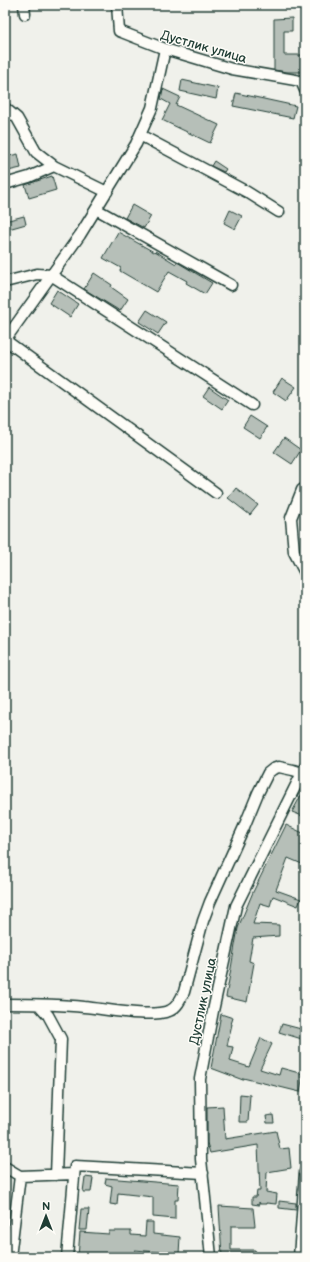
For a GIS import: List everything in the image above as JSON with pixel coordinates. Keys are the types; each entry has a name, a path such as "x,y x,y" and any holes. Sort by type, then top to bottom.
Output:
{"street":[{"name":"Дустлик улица","path":"117,5 118,31 165,49 232,69 301,81 305,90"},
{"path":"165,49 152,108 140,135 80,235 5,340 216,493"},
{"path":"5,108 17,118 36,152 54,166 107,192"},
{"path":"140,135 247,192 279,212"},
{"path":"5,184 29,177 54,166"},
{"path":"96,209 230,285"},
{"path":"5,282 37,274 51,275 252,405"},
{"path":"305,488 302,490 291,518 294,552 305,573"},
{"path":"5,1004 84,1007 150,1013 170,1011 179,1003 184,992 203,921 210,902 268,773 279,767 293,770 303,770"},
{"name":"Дустлик улица","path":"211,1257 201,1160 200,1079 212,1011 236,906 303,770"},
{"path":"39,1005 51,1019 61,1039 56,1175"},
{"path":"67,1257 75,1166 202,1173"},
{"path":"5,1167 20,1176 74,1174"},
{"path":"299,1257 305,1172"},
{"path":"10,1257 20,1176"}],"building":[{"path":"292,18 292,31 284,31 284,55 303,55 303,72 274,70 274,19"},
{"path":"182,80 218,88 216,99 180,91"},
{"path":"163,89 180,97 176,105 219,125 210,143 162,120 170,104 161,99"},
{"path":"236,93 296,106 293,118 233,106"},
{"path":"18,154 21,168 8,171 5,157"},
{"path":"214,161 226,169 224,172 211,166"},
{"path":"52,176 56,190 29,198 25,185"},
{"path":"132,205 151,216 144,228 125,218"},
{"path":"230,210 242,216 235,229 224,223"},
{"path":"24,216 26,224 5,230 5,221"},
{"path":"118,232 154,252 155,251 176,264 177,262 212,283 205,294 186,283 187,281 169,271 156,292 120,271 121,268 103,258"},
{"path":"94,273 112,285 111,287 128,299 120,311 84,289"},
{"path":"57,290 78,304 70,317 49,303"},
{"path":"147,310 166,322 158,334 139,322"},
{"path":"282,378 296,387 286,401 273,392"},
{"path":"209,387 228,400 222,409 203,396"},
{"path":"250,416 267,427 260,438 243,427"},
{"path":"284,438 301,450 292,464 274,452"},
{"path":"236,488 258,505 250,515 228,498"},
{"path":"305,788 305,817 292,812"},
{"path":"286,825 305,834 305,857 302,864 288,858 276,890 301,899 298,906 273,896 270,906 260,903 253,924 279,925 279,936 253,938 249,961 254,963 247,1002 226,997 238,928 253,892"},
{"path":"221,1014 233,1018 227,1046 233,1047 230,1061 249,1067 261,1038 272,1044 260,1069 279,1075 281,1068 303,1074 300,1092 243,1078 243,1080 211,1068"},
{"path":"282,1024 305,1030 305,1040 279,1032"},
{"path":"240,1094 250,1095 248,1122 239,1122"},
{"path":"223,1106 225,1139 276,1131 280,1149 289,1148 291,1168 267,1172 266,1192 277,1194 276,1204 260,1204 259,1202 259,1205 252,1204 252,1197 256,1197 257,1191 260,1191 258,1145 210,1153 207,1143 207,1107"},
{"path":"273,1115 274,1123 267,1123 266,1116"},
{"path":"85,1177 93,1178 91,1192 83,1192"},
{"path":"106,1178 179,1184 178,1200 175,1200 175,1219 153,1217 153,1197 118,1193 117,1205 110,1204 112,1186 105,1184"},
{"path":"279,1201 296,1203 296,1210 279,1208"},
{"path":"219,1206 253,1208 255,1226 231,1226 231,1250 255,1250 257,1257 222,1257"},
{"path":"81,1209 89,1209 87,1230 79,1230"},
{"path":"146,1222 153,1222 153,1234 180,1237 179,1254 135,1250 135,1257 78,1257 80,1232 109,1234 109,1231 131,1231 131,1235 145,1236"}]}
